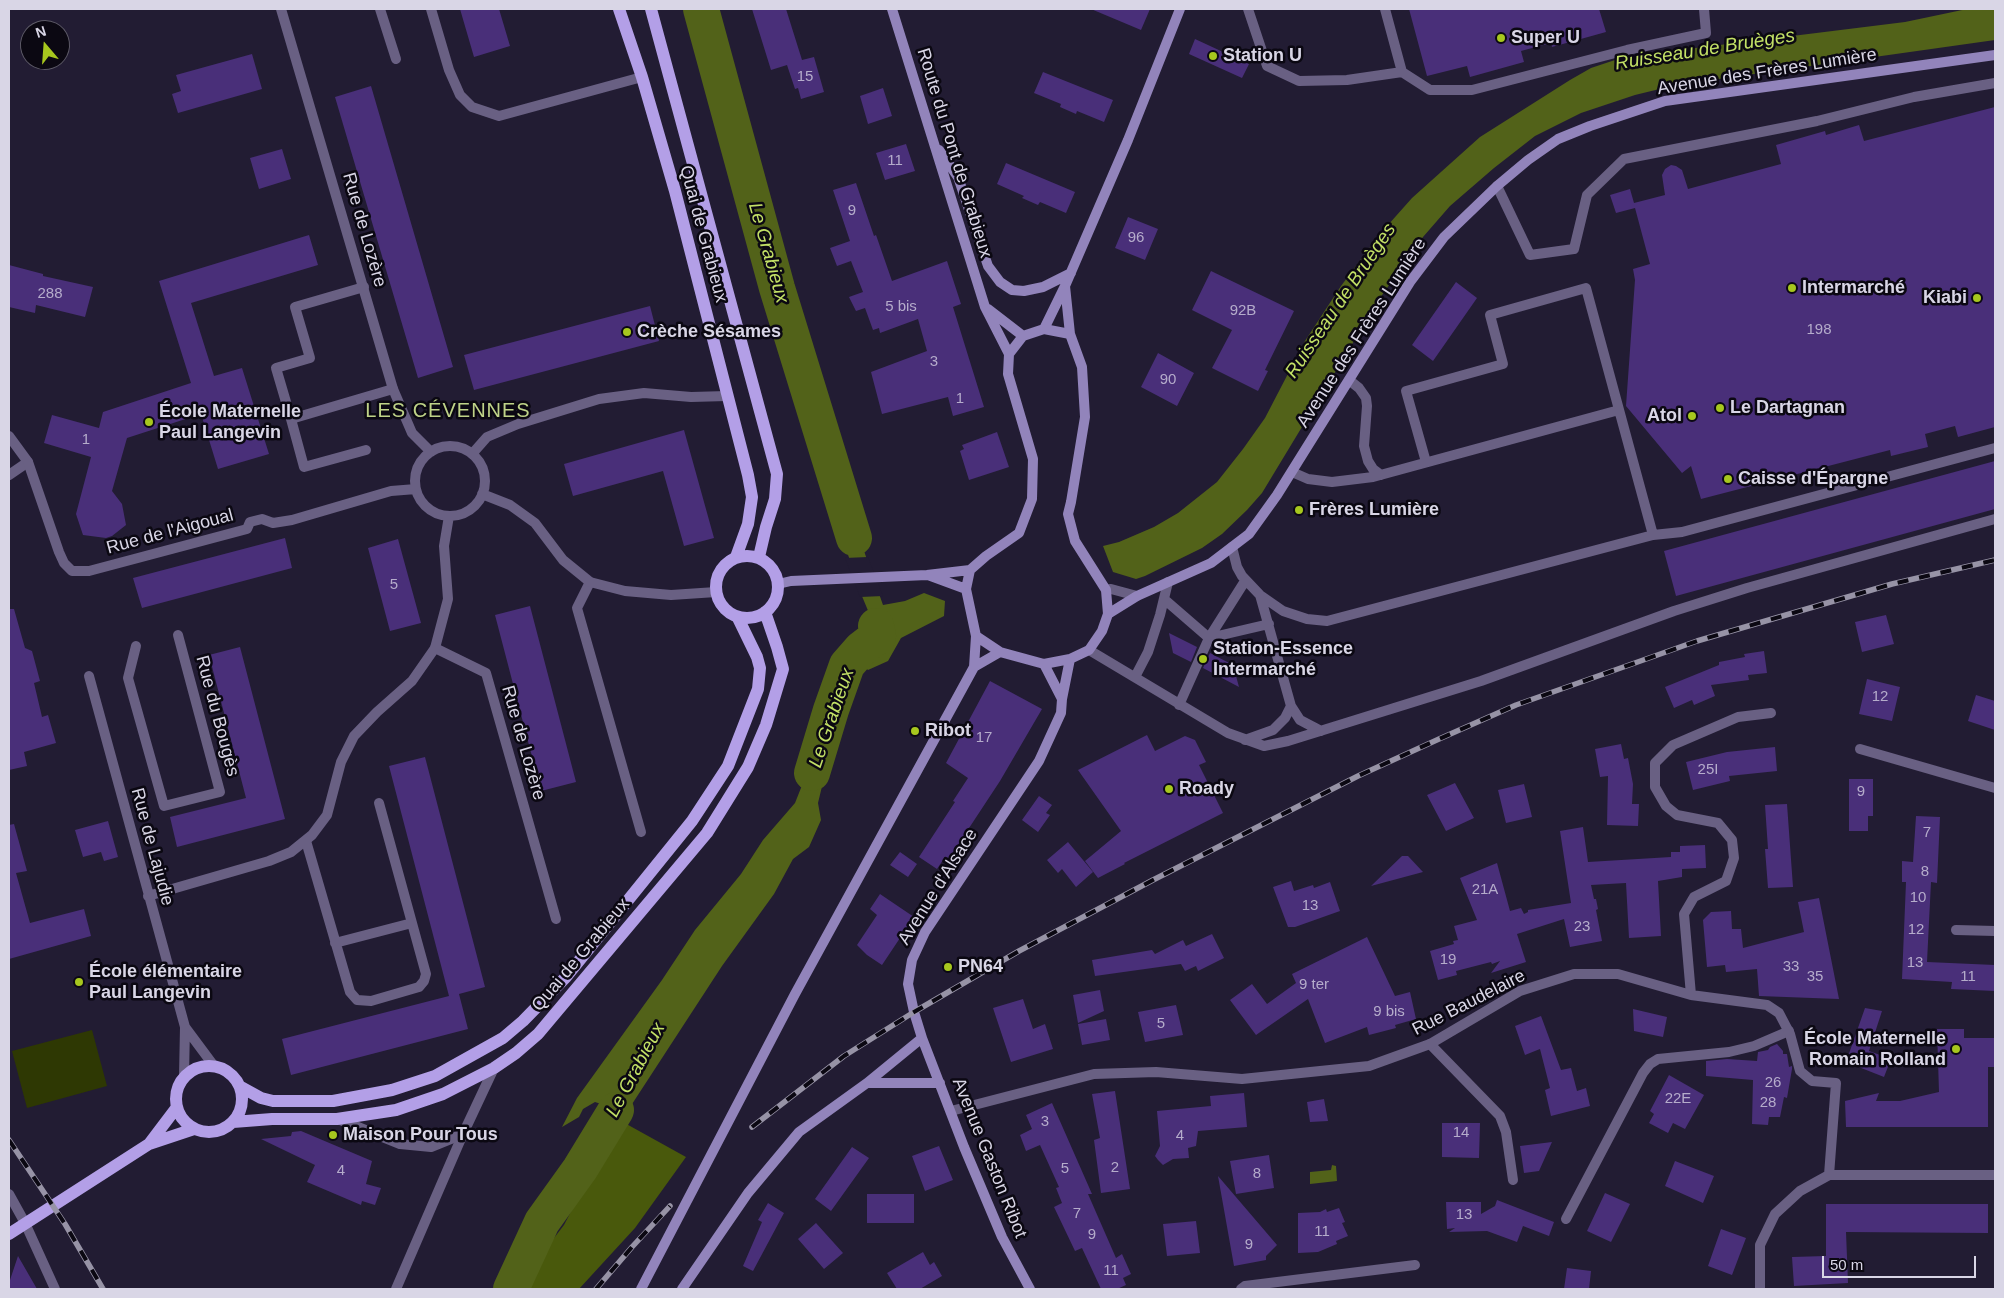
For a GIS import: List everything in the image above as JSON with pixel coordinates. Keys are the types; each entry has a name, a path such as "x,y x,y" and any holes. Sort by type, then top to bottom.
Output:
{"main road":[{"name":"Quai de Grabieux","path":"619,9 642,77 675,191 752,497 748,524 736,557"},
{"name":"Quai de Grabieux","path":"651,9 777,474 775,499 759,558"},
{"path":"748,555 759,558 768,564 775,573 778,584 775,600 765,612 757,617 738,618 726,611 718,601 716,592 717,575 725,564 736,557 748,555"},
{"name":"Quai de Grabieux","path":"233,1122 272,1119 337,1119 406,1107 443,1094 494,1068 516,1053 538,1034 707,833 748,767 766,725 782,669 765,612"},
{"name":"Quai de Grabieux","path":"241,1087 261,1098 273,1101 333,1101 392,1090 435,1076 496,1042 524,1021 566,977 692,821 728,766 758,688 760,668 757,657 738,618"},
{"path":"214,1066 226,1070 234,1076 241,1087 242,1106 233,1122 220,1130 205,1132 194,1129 181,1117 178,1107 177,1090 184,1076 196,1068 214,1066"},
{"path":"149,1144 178,1107"},
{"path":"9,1234 149,1144 194,1129"}],"street":[{"name":"Rue de Lozère","path":"282,9 394,389 412,433 431,452"},
{"path":"380,9 396,59"},
{"path":"431,9 449,70 460,96 472,107 490,113 500,116 642,77"},
{"name":"Route du Pont de Grabieux","path":"892,9 985,307 1009,354"},
{"path":"1044,329 1066,286 1128,140 1180,9"},
{"path":"1248,9 1267,66 1299,81 1347,80 1402,72 1430,90 1472,90 1627,50 1706,33 1704,9"},
{"path":"1385,9 1402,72"},
{"name":"Avenue des Frères Lumière","path":"1108,614 1137,596 1211,563 1249,534 1278,495 1410,282 1444,237 1497,186 1528,160 1558,140 1590,126 1665,101 1995,55"},
{"path":"1497,186 1530,255 1574,249 1587,195 1624,159 1817,122 1914,97 1995,83"},
{"path":"934,143 958,177 988,266 1000,282 1012,290 1024,291 1043,287 1071,273"},
{"path":"976,636 1000,652 1044,664 1070,659 1089,650 1102,631 1108,614 1106,590 1076,541 1068,514 1078,466 1085,417 1082,367 1070,334 1066,286"},
{"path":"364,287 295,306 310,358 276,368 304,467 366,450"},
{"path":"1426,462 1406,391 1503,364 1490,315 1586,288 1653,535"},
{"path":"985,307 1023,336"},
{"path":"778,584 791,581 927,575 970,570 986,556 1020,533 1032,499 1032,459 1008,374 1009,354 1023,336 1044,329 1070,334"},
{"path":"1349,380 1360,388 1366,398 1368,406 1364,426 1364,446 1368,461 1373,469 1381,475"},
{"path":"291,418 394,389"},
{"path":"472,454 487,437 502,430 599,399 644,393 691,397 727,396"},
{"path":"1292,472 1308,479 1332,482 1381,475 1619,410"},
{"path":"9,436 28,462 9,476"},
{"path":"452,446 462,448 472,454 484,472 485,483 477,503 469,510 449,516 438,514 428,508 420,499 416,488 415,478 423,459 441,447 452,446"},
{"path":"1232,547 1237,567 1246,581 1260,595 1291,613 1307,619 1328,621 1653,535 1682,532 1995,448"},
{"name":"Rue de l'Aigoual","path":"28,462 59,552 64,563 72,571 89,571 247,529 250,522 262,519 273,523 292,520 391,491 416,488"},
{"path":"482,494 510,505 535,523 563,560 590,582 625,590 671,595 716,592"},
{"path":"148,896 291,852 312,835 327,815 341,762 354,736 377,712 412,681 435,648 448,599 444,546 449,516"},
{"path":"1089,650 1228,733 1264,746 1288,741 1481,681 1720,596 1995,519"},
{"path":"641,1289 795,994 974,667 976,636 966,589 970,570"},
{"path":"927,575 966,589"},
{"path":"1179,705 1209,638 1246,581"},
{"path":"590,582 578,608 641,832"},
{"path":"1135,677 1148,652 1168,582"},
{"path":"1106,590 1111,589 1137,596"},
{"path":"1260,595 1291,706 1300,720 1321,731"},
{"path":"1164,599 1209,638"},
{"path":"1209,638 1269,624"},
{"name":"Rue du Bougès","path":"136,646 128,678 164,806 220,792 178,635"},
{"name":"Rue de Lozère","path":"435,648 486,673 556,919"},
{"path":"974,667 1000,652"},
{"name":"Avenue d'Alsace","path":"922,1038 908,984 912,960 926,932 1039,761 1061,713 1070,659"},
{"path":"1044,664 1062,699"},
{"name":"Rue de Lajudie","path":"89,676 184,1027 184,1076"},
{"path":"1244,740 1273,730 1285,718 1291,706"},
{"path":"1691,995 1684,914 1694,897 1726,881 1734,858 1732,840 1718,823 1676,815 1666,806 1655,787 1655,762 1673,745 1738,717 1771,713"},
{"path":"1860,749 1995,788"},
{"path":"306,840 350,992 357,1000 371,1000 419,987 424,981 426,974 379,803"},
{"path":"335,943 412,923"},
{"path":"1956,930 1995,932"},
{"name":"Rue Baudelaire","path":"951,1111 1094,1074 1156,1072 1242,1080 1369,1066 1430,1044 1520,990 1574,974 1618,974 1691,995 1766,1005 1779,1013 1789,1031 1800,1071 1812,1081 1836,1083 1829,1175"},
{"name":"Rue de Lajudie","path":"184,1027 214,1066"},
{"path":"1566,1219 1643,1073 1650,1064 1658,1059 1737,1050 1754,1046 1789,1031"},
{"path":"682,1289 748,1193 799,1132 867,1083 922,1038"},
{"name":"Avenue Gaston Ribot","path":"922,1038 1002,1237 1030,1289"},
{"path":"1430,1044 1500,1116 1506,1132 1513,1180"},
{"path":"396,1289 463,1134 494,1068"},
{"path":"867,1083 940,1083"},
{"path":"337,1119 400,1144 432,1147 463,1134"},
{"path":"1760,1289 1760,1245 1775,1214 1800,1191 1829,1175 1995,1175"},
{"path":"9,1194 56,1289"},
{"path":"1241,1289 1245,1286 1415,1265"}],"shaded area":[{"path":"92,1030 107,1086 27,1108 12,1051"},
{"path":"621,1121 686,1157 635,1228 579,1289 515,1289 564,1225"}],"water":[{"name":"Ruisseau de Bruèges","path":"1967,9 1995,9 1995,40 1676,85 1635,95 1581,113 1535,136 1450,206 1423,237 1380,298 1262,493 1247,510 1222,534 1202,548 1145,576 1136,579 1113,572 1103,546 1119,542 1154,527 1178,513 1217,482 1265,418 1305,341 1341,286 1380,234 1412,198 1480,137 1591,68 1615,60 1647,54 1905,22"},
{"path":"847,485 855,499 855,516 864,551 883,605 905,601 924,593 945,601 944,616 901,638 888,661 868,670 859,662 849,663 854,646 864,640 872,629 869,613 844,542 844,523 838,488"},
{"path":"826,725 824,778 818,803 821,820 809,847 793,859 774,894 722,966 621,1121 590,1152 603,1116 601,1104 595,1102 583,1109 579,1117 562,1127 577,1098 662,980 695,930 741,874 763,840 795,803"},
{"path":"1332,1165 1336,1166 1337,1181 1310,1184 1310,1172 1331,1170"}],"pier":[{"path":"868,557 883,596 860,597 845,558"}],"building":[{"path":"460,9 499,9 510,46 474,57"},
{"path":"752,9 786,9 802,60 814,57 824,92 801,99 798,88 795,89 787,65 771,70"},
{"path":"1091,9 1150,9 1141,30"},
{"name":"Super U","path":"1409,9 1599,9 1606,32 1552,47 1551,43 1521,51 1524,62 1470,77 1467,66 1427,76"},
{"path":"1195,39 1249,64 1242,78 1189,54"},
{"path":"252,54 262,89 178,113 172,94 181,91 176,75"},
{"path":"1043,72 1113,100 1104,122 1077,111 1076,114 1060,107 1061,104 1034,93"},
{"path":"371,86 453,367 418,378 335,97"},
{"path":"883,88 892,116 868,124 860,96"},
{"path":"1995,107 1995,427 1958,437 1955,426 1925,434 1928,447 1891,456 1890,450 1701,499 1691,466 1682,473 1626,406 1635,280 1633,269 1650,264 1635,208 1616,213 1610,195 1630,189 1634,203 1665,195 1662,175 1665,169 1671,165 1682,170 1688,189 1781,164 1776,145 1825,131 1826,135 1859,125 1864,141"},
{"path":"906,144 915,171 885,180 876,153"},
{"path":"282,149 291,179 259,189 250,158"},
{"path":"1006,163 1075,192 1066,213 1040,202 1038,205 1022,198 1024,196 997,184"},
{"path":"856,183 892,281 947,261 961,304 953,307 984,407 953,416 948,397 882,414 871,372 927,351 918,319 880,333 879,328 873,330 865,308 856,311 849,297 863,292 851,261 837,266 830,248 850,241 833,190"},
{"path":"1128,217 1158,229 1145,260 1115,248"},
{"path":"309,235 318,265 191,303 214,376 242,368 269,454 218,469 201,414 127,438 112,491 122,504 126,525 112,536 106,538 83,535 76,514 91,457 44,443 52,415 99,428 103,412 191,383 159,281"},
{"path":"9,265 43,274 43,276 93,287 85,317 36,305 35,313 9,307"},
{"path":"1211,271 1294,311 1265,370 1268,371 1258,391 1212,368 1232,330 1192,310"},
{"path":"1456,282 1477,298 1433,361 1412,345"},
{"path":"650,306 659,341 474,390 464,355"},
{"path":"1158,353 1194,373 1177,406 1141,387"},
{"path":"684,430 714,538 684,546 663,471 573,496 564,464"},
{"path":"997,432 1009,467 969,480 960,451 964,449 962,445"},
{"path":"1995,461 1995,509 1676,596 1664,551"},
{"path":"285,538 292,568 142,608 133,578"},
{"path":"398,539 421,623 390,631 368,548"},
{"path":"530,606 576,782 541,791 495,615"},
{"path":"9,609 14,609 25,648 32,651 40,681 34,683 42,717 48,715 56,743 24,752 27,766 9,770"},
{"path":"1886,615 1894,644 1862,652 1855,622"},
{"path":"1169,633 1197,647 1191,662 1173,653"},
{"path":"240,647 285,819 177,847 170,817 246,798 209,655"},
{"path":"1764,651 1767,673 1748,675 1749,680 1711,685 1715,696 1694,705 1692,700 1674,708 1665,687 1719,665 1719,662 1745,657 1744,654"},
{"path":"1210,653 1233,665 1239,687 1203,668"},
{"path":"1867,679 1900,687 1892,721 1859,714"},
{"path":"990,681 1042,709 1000,781 948,860 945,857 937,869 919,857 955,802 953,801 968,778 946,763"},
{"path":"1976,695 1995,701 1995,730 1968,721"},
{"path":"1147,735 1155,751 1185,736 1195,740 1206,762 1199,765 1223,813 1098,878 1085,861 1121,831 1078,770"},
{"path":"1621,744 1624,759 1628,758 1633,784 1632,804 1639,804 1638,826 1607,825 1608,776 1600,777 1595,749"},
{"path":"1775,747 1777,771 1729,776 1730,781 1693,790 1686,762 1727,752"},
{"path":"425,757 485,987 459,994 468,1029 291,1075 282,1039 449,996 389,766"},
{"path":"1849,779 1873,779 1873,816 1868,816 1868,831 1849,831"},
{"path":"1455,783 1474,818 1446,831 1427,795"},
{"path":"1524,784 1532,817 1506,823 1498,790"},
{"path":"1039,796 1052,805 1046,813 1050,815 1038,832 1022,820"},
{"path":"1787,804 1793,887 1768,888 1765,849 1768,849 1765,805"},
{"path":"1916,816 1940,817 1937,883 1931,882 1927,962 1995,965 1995,991 1951,989 1952,982 1902,979 1906,882 1902,882 1902,861 1913,862"},
{"path":"108,821 118,857 104,861 101,852 83,857 75,830"},
{"path":"14,824 27,871 16,873 30,923 84,909 91,936 9,959 9,825"},
{"path":"1583,827 1588,862 1671,857 1671,852 1680,852 1680,846 1705,845 1706,868 1682,869 1682,877 1658,881 1661,936 1629,938 1626,883 1591,885 1598,909 1596,910 1602,941 1570,947 1564,919 1517,934 1526,962 1491,973 1500,961 1492,964 1491,962 1456,971 1457,975 1438,980 1430,951 1454,944 1453,941 1458,940 1454,926 1477,920 1460,878 1497,863 1510,911 1521,908 1524,914 1528,910 1571,903 1560,831"},
{"path":"1068,842 1093,872 1076,887 1062,869 1058,873 1047,860"},
{"path":"900,852 917,864 908,877 890,865"},
{"path":"1402,856 1408,856 1423,872 1371,886"},
{"path":"1291,881 1294,891 1313,885 1314,888 1330,882 1340,911 1295,927 1288,927 1273,887"},
{"path":"880,894 914,917 882,965 867,955 857,945 877,915 870,909"},
{"path":"1819,898 1839,999 1759,996 1757,969 1726,972 1725,965 1707,967 1703,920 1711,912 1731,911 1732,929 1741,929 1743,948 1804,932 1798,902"},
{"path":"1212,934 1224,958 1198,971 1196,966 1185,971 1181,964 1095,976 1092,960 1152,950 1155,954 1183,940 1186,946"},
{"path":"1367,937 1395,996 1410,992 1416,1019 1395,1025 1396,1028 1369,1035 1367,1027 1325,1043 1308,999 1256,1035 1230,1000 1252,984 1267,1004 1296,983 1292,974"},
{"path":"1100,990 1104,1011 1078,1023 1073,995"},
{"path":"1023,999 1033,1029 1045,1024 1053,1049 1011,1062 993,1008"},
{"path":"1176,1005 1183,1035 1145,1042 1138,1012"},
{"path":"1865,1008 1882,1011 1869,1051 1891,1059 1884,1077 1846,1062"},
{"path":"1633,1009 1667,1017 1663,1037 1634,1031"},
{"path":"1541,1016 1561,1070 1571,1068 1577,1091 1586,1088 1590,1106 1551,1116 1545,1090 1550,1088 1540,1049 1525,1055 1515,1026"},
{"path":"1106,1019 1110,1040 1082,1045 1078,1024"},
{"path":"1937,1029 1964,1029 1964,1038 1995,1038 1995,1067 1988,1067 1988,1127 1846,1127 1845,1101 1879,1093 1876,1101 1900,1101 1939,1092"},
{"path":"1777,1044 1783,1051 1783,1054 1787,1054 1789,1067 1792,1066 1787,1098 1784,1097 1780,1117 1769,1117 1768,1125 1752,1124 1753,1080 1706,1076 1706,1061 1727,1059 1757,1061 1758,1052 1768,1050"},
{"path":"1669,1075 1704,1095 1685,1129 1673,1123 1668,1133 1649,1123 1654,1114 1650,1111"},
{"path":"1115,1091 1130,1189 1101,1193 1094,1140 1100,1138 1092,1094"},
{"path":"1244,1093 1247,1127 1198,1131 1196,1146 1188,1148 1189,1158 1173,1159 1163,1165 1155,1156 1160,1146 1157,1111 1211,1106 1210,1096"},
{"path":"1324,1099 1328,1121 1310,1122 1307,1102"},
{"path":"1052,1103 1092,1194 1088,1194 1116,1258 1122,1254 1131,1274 1123,1278 1126,1285 1117,1289 1101,1289 1082,1248 1075,1251 1054,1207 1062,1203 1056,1188 1059,1187 1040,1145 1026,1151 1020,1135 1032,1129 1026,1115"},
{"path":"1442,1123 1480,1123 1479,1158 1442,1157"},
{"path":"301,1131 372,1161 366,1184 381,1188 375,1205 362,1201 361,1205 307,1182 315,1165 261,1139 291,1136 292,1132"},
{"path":"1552,1142 1539,1171 1524,1173 1520,1146"},
{"path":"939,1146 953,1180 925,1191 912,1156"},
{"path":"852,1147 869,1158 831,1211 815,1199"},
{"path":"1269,1155 1274,1188 1236,1194 1230,1161"},
{"path":"1675,1161 1714,1176 1703,1203 1665,1186"},
{"path":"1218,1176 1277,1245 1266,1256 1266,1260 1234,1266"},
{"path":"1605,1193 1630,1204 1611,1242 1587,1231"},
{"path":"867,1194 914,1194 914,1223 867,1223"},
{"path":"1497,1200 1554,1222 1549,1236 1523,1226 1517,1242 1487,1231 1449,1232 1455,1228 1447,1229 1446,1202 1481,1202 1481,1214 1495,1206"},
{"path":"768,1203 784,1213 753,1271 743,1266 762,1222 758,1220"},
{"path":"1826,1204 1988,1204 1988,1233 1846,1232 1848,1283 1794,1286 1792,1257 1826,1256"},
{"path":"1339,1208 1345,1222 1342,1223 1348,1236 1336,1241 1337,1244 1318,1252 1298,1253 1298,1213 1320,1212 1326,1209 1327,1212"},
{"path":"1196,1221 1200,1253 1167,1256 1163,1224"},
{"path":"816,1223 843,1253 824,1269 798,1239"},
{"path":"1721,1229 1746,1238 1732,1275 1708,1266"},
{"path":"923,1252 930,1265 934,1262 942,1276 920,1289 897,1289 887,1273"},
{"path":"18,1256 37,1289 9,1289 9,1283"},
{"path":"1567,1268 1591,1271 1589,1289 1564,1289"}],"waterway":[{"name":"Le Grabieux","path":"701,9 777,288 854,538"},
{"name":"Le Grabieux","path":"812,773 847,665 861,649 878,636 876,626"},
{"name":"Le Grabieux","path":"511,1289 542,1222 580,1169 616,1110"}],"railway":[{"path":"752,1127 844,1056 914,1012 1019,951 1153,880 1358,776 1439,739 1516,705 1697,641 1892,584 1995,560"},
{"path":"9,1140 65,1224 103,1289"},
{"path":"596,1289 670,1206"}],"place":[{"name":"Super U","path":"1501,38"},
{"name":"Station U","path":"1213,56"},
{"name":"Intermarché","path":"1792,288"},
{"name":"Kiabi","path":"1977,298"},
{"name":"Crèche Sésames","path":"627,332"},
{"name":"Le Dartagnan","path":"1720,408"},
{"name":"Atol","path":"1692,416"},
{"name":"École Maternelle Paul Langevin","path":"149,422"},
{"name":"Caisse d'Épargne","path":"1728,479"},
{"name":"Frères Lumière","path":"1299,510"},
{"name":"Station-Essence Intermarché","path":"1203,659"},
{"name":"Ribot","path":"915,731"},
{"name":"Roady","path":"1169,789"},
{"name":"PN64","path":"948,967"},
{"name":"École élémentaire Paul Langevin","path":"79,982"},
{"name":"École Maternelle Romain Rolland","path":"1956,1049"},
{"name":"Maison Pour Tous","path":"333,1135"}],"district":[{"name":"LES CÉVENNES","path":"448,411"}]}
